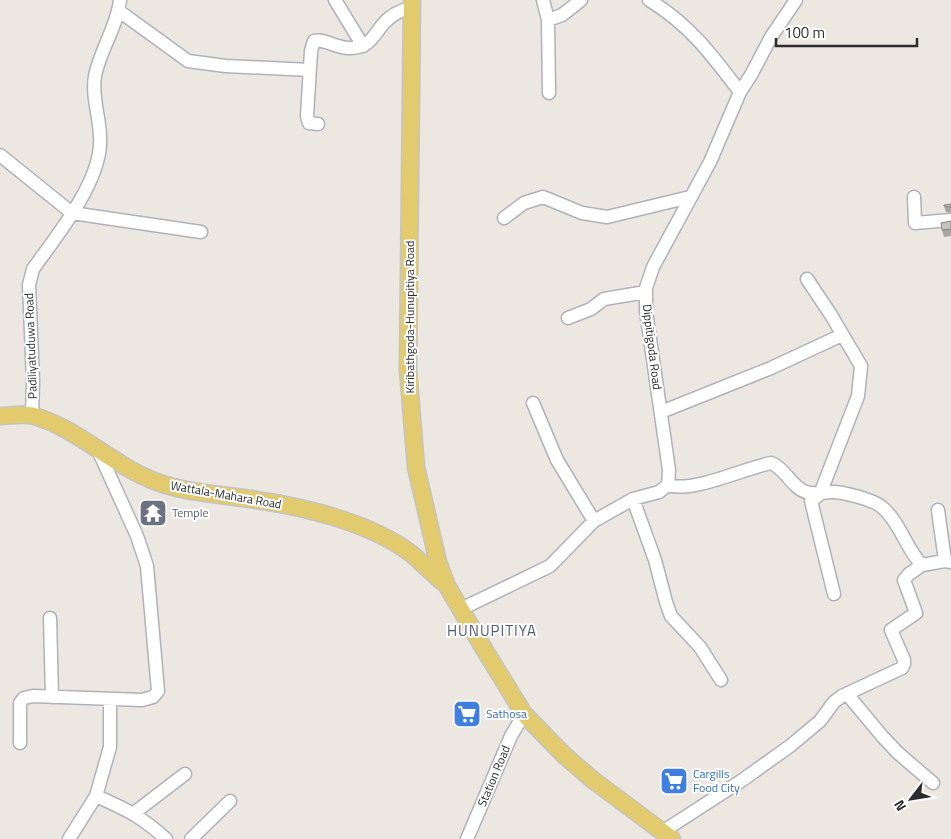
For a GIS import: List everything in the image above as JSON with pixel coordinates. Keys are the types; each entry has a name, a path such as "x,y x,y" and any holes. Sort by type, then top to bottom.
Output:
{"main road":[{"name":"Kiribathgoda-Hunupitiya Road","path":"412,3 408,369 416,467 438,562 447,586 524,714 564,755 593,780 667,835"},
{"name":"Wattala-Mahara Road","path":"0,416 32,416 62,428 126,468 154,481 181,490 285,505 353,523 385,538 412,555 447,586"}],"street":[{"path":"334,0 363,46"},
{"path":"543,0 548,20 549,93"},
{"path":"548,20 562,14 580,0"},
{"path":"649,0 663,4 696,37 740,92"},
{"name":"Dippitigoda Road","path":"668,485 669,470 649,340 646,292 653,267 710,162 740,92 771,37 796,0"},
{"path":"318,124 307,121 311,51 314,41 321,40 341,48 363,46 372,40 390,17 412,3"},
{"path":"120,6 188,61 226,66 310,70"},
{"name":"Padiliyatuduwa Road","path":"32,416 30,276 72,213 92,178 100,146 94,79 120,6"},
{"path":"0,155 72,213 201,232"},
{"path":"504,218 524,202 543,197 582,213 607,217 690,197"},
{"path":"914,197 915,223 951,220"},
{"path":"807,279 832,315 861,366 858,396 820,494 810,501 834,594"},
{"path":"568,318 591,309 604,299 646,292"},
{"path":"661,412 771,368 842,335"},
{"path":"533,403 557,460 594,521"},
{"path":"20,743 20,704 24,698 33,696 142,700 153,697 158,691 147,566 137,536 98,450"},
{"path":"461,609 550,566 594,521 633,499 659,492 668,485 679,488 740,473 771,463 779,466 804,492 820,494 833,492 859,497 882,506 895,522 915,559 922,566"},
{"path":"633,499 655,560 671,616 700,647 720,680"},
{"path":"667,835 790,746 820,721 834,702 847,694 898,671 904,664 891,630 916,613 904,580 909,574 922,566 948,562 938,510"},
{"path":"50,618 52,697"},
{"path":"847,694 887,742 933,783"},
{"path":"70,839 96,796 110,747 110,699"},
{"name":"Station Road","path":"467,839 510,736 524,714"},
{"path":"134,813 185,774"},
{"path":"96,796 134,813 150,824 166,839"},
{"path":"191,839 230,801"}],"building":[{"path":"951,221 951,229 942,230 941,223"}],"place":[{"name":"Temple","path":"153,513"},
{"name":"Sathosa","path":"467,714"},
{"name":"Cargills Food City","path":"674,781"}],"district":[{"name":"HUNUPITIYA","path":"492,631"}]}
